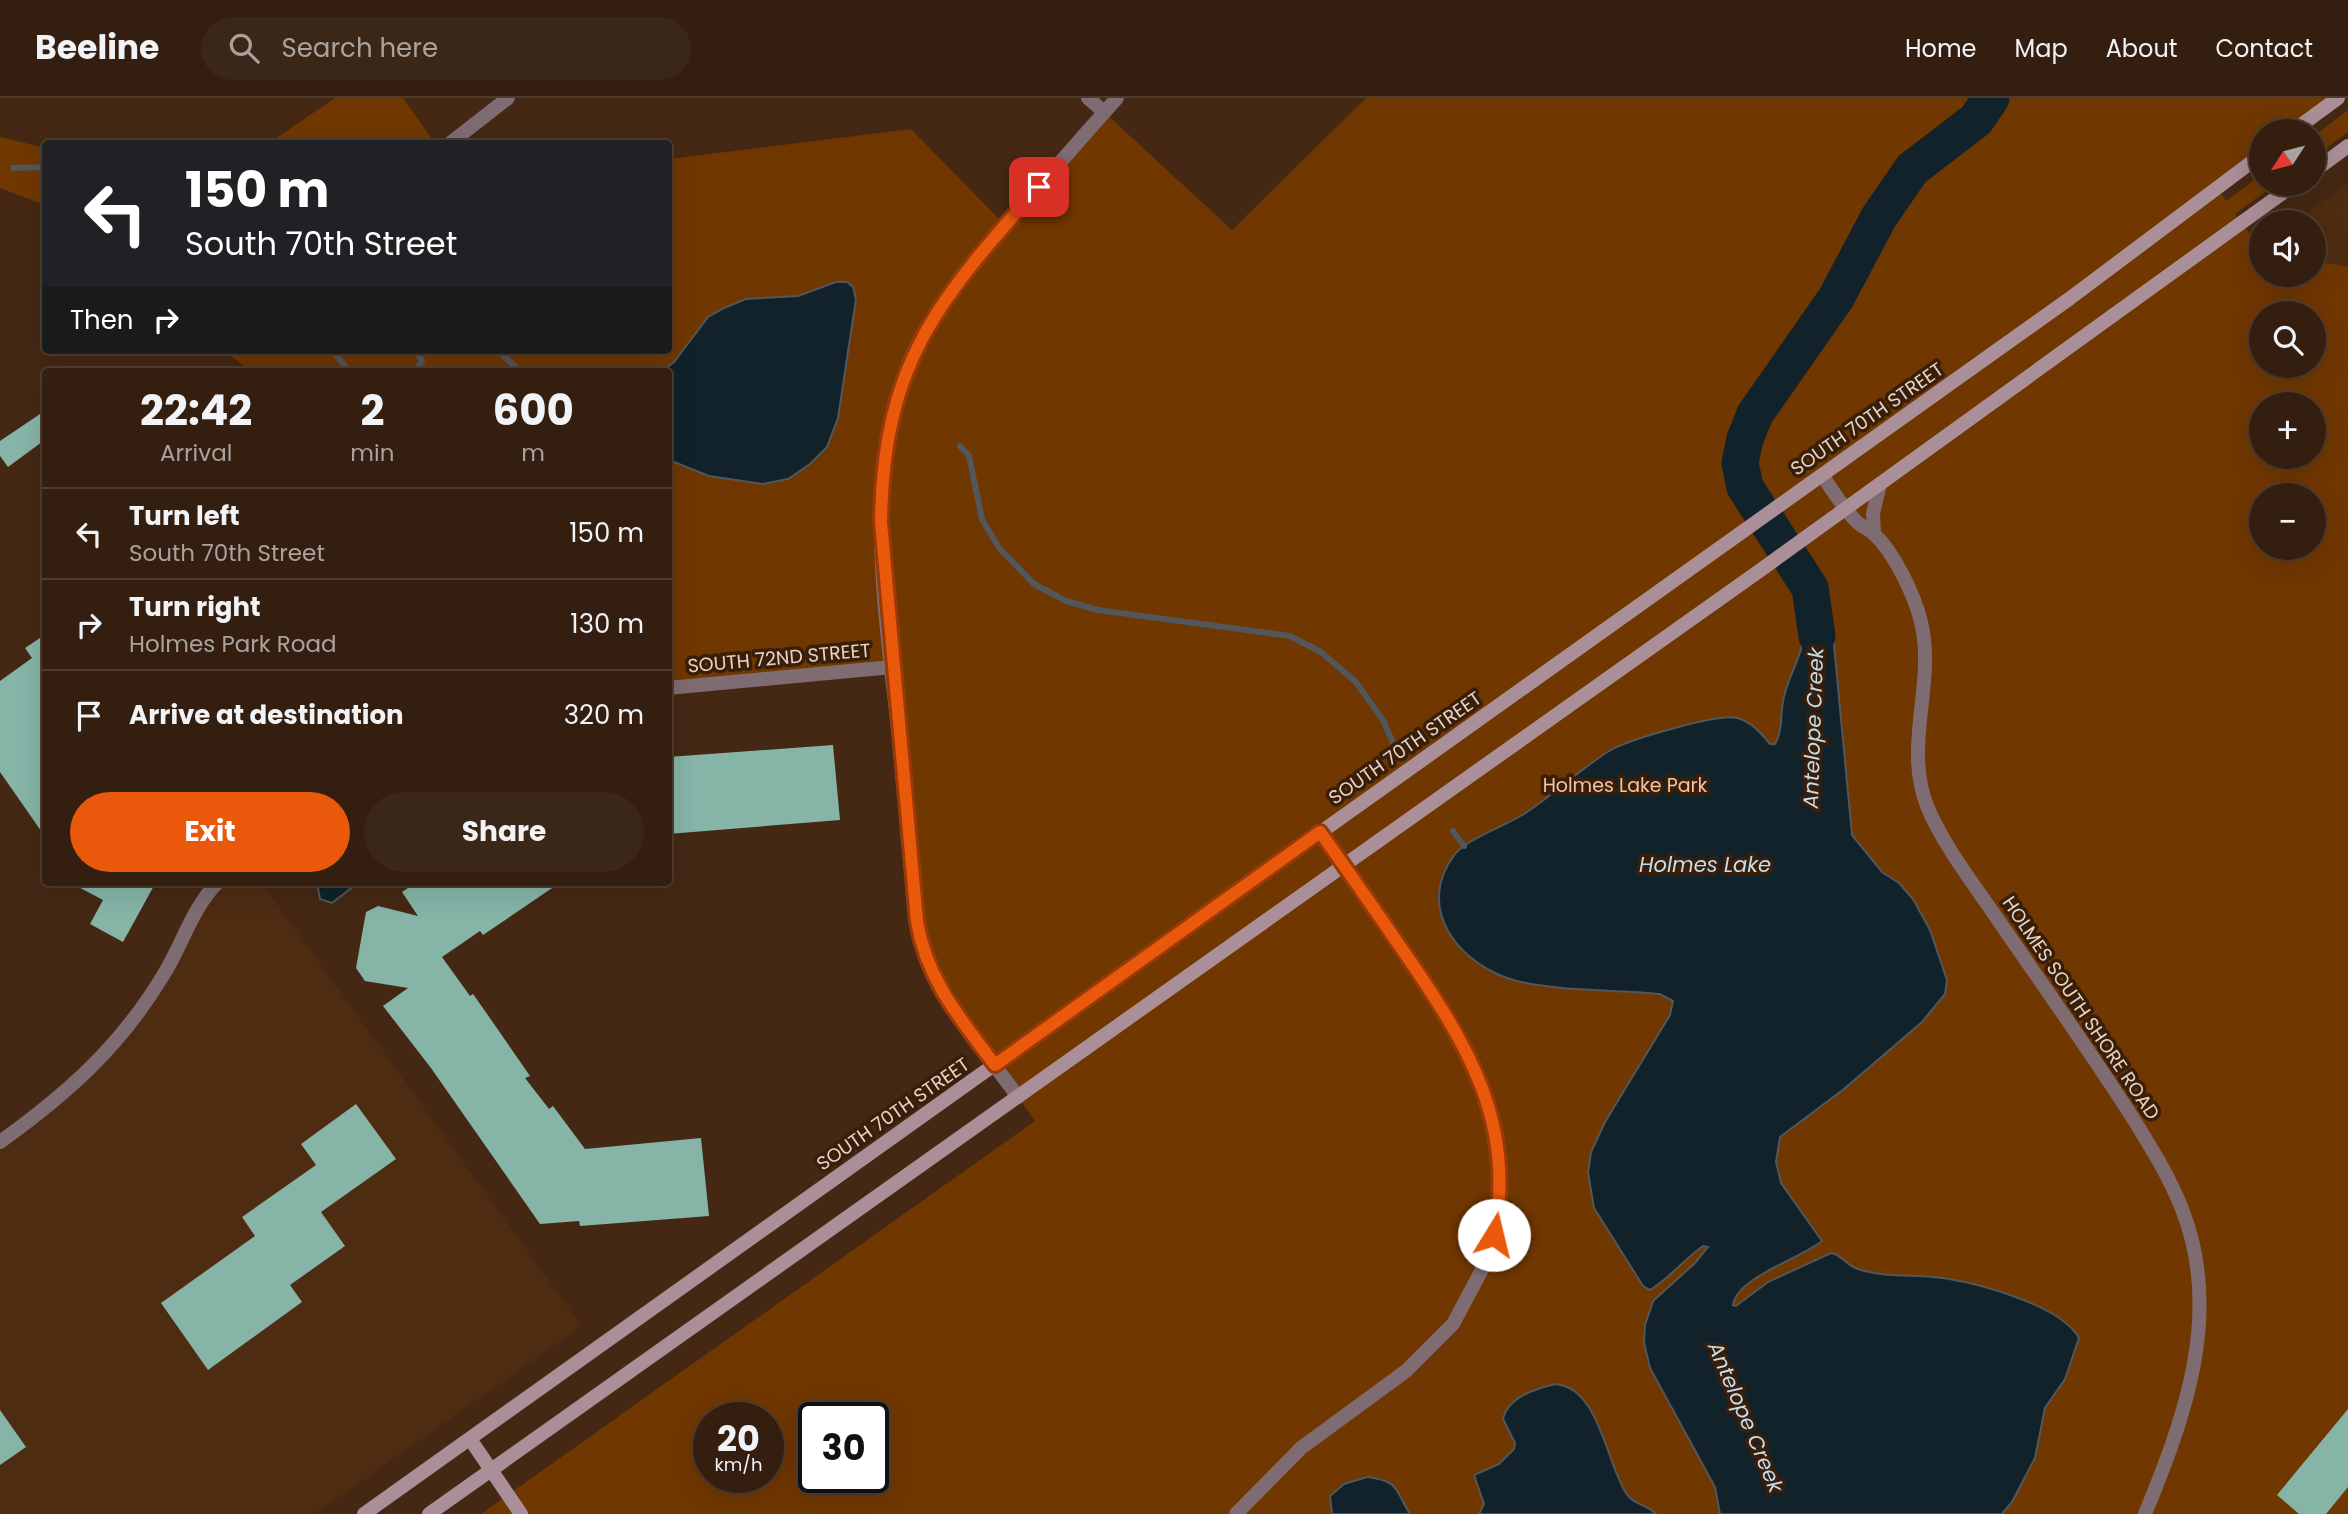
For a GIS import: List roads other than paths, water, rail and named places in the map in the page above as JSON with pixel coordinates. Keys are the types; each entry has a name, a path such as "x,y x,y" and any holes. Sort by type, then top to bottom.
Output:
{"main road":[{"path":"2309,119 2338,98"},
{"path":"2326,162 2348,146"},
{"name":"SOUTH 70TH STREET","path":"364,1514 2069,299 2249,164"},
{"path":"429,1514 1762,569 2278,196"},
{"path":"470,1438 521,1514"}],"street":[{"path":"454,140 508,98"},
{"path":"1088,98 1104,112"},
{"path":"1018,1097 941,990 922,948 892,667 881,522 881,478 887,435 900,387 916,347 946,296 1117,98"},
{"name":"HOLMES SOUTH SHORE ROAD","path":"1822,475 1859,525 1874,534 1908,586 1922,624 1924,664 1916,761 1919,784 1928,808 1965,872 2134,1120 2174,1191 2190,1234 2199,1290 2195,1368 2183,1416 2145,1514"},
{"path":"1874,534 1873,514 1880,484"},
{"name":"SOUTH 72ND STREET","path":"672,688 892,667"},
{"path":"1236,1514 1301,1448 1406,1371 1453,1324 1485,1264 1499,1213 1497,1141 1473,1063 1445,1012 1320,832"},
{"path":"0,1142 49,1107 112,1048 166,972 196,910 215,886"}],"water":[{"path":"836,282 847,282 853,287 856,299 838,418 827,447 810,464 788,479 763,484 709,476 672,461 672,368 666,368 674,362 708,317 724,308 746,299 798,296"},
{"name":"Holmes Lake","path":"1810,588 1818,591 1831,613 1852,835 1882,872 1899,883 1913,899 1930,930 1947,980 1945,994 1922,1022 1844,1089 1780,1137 1776,1162 1781,1183 1822,1241 1758,1277 1737,1295 1733,1305 1736,1306 1768,1282 1831,1253 1868,1272 1949,1279 1982,1286 2020,1299 2056,1316 2079,1338 2065,1379 2045,1408 2035,1458 2012,1502 2002,1514 1720,1514 1715,1487 1650,1368 1644,1343 1645,1325 1653,1301 1695,1263 1708,1247 1703,1246 1650,1290 1643,1286 1594,1208 1588,1173 1591,1152 1605,1122 1670,1015 1673,1001 1660,994 1570,989 1517,981 1477,963 1461,949 1441,914 1439,895 1443,875 1461,848 1524,814 1609,751 1673,728 1727,718 1747,722 1770,744 1775,744 1787,685 1803,644 1804,605"},
{"path":"318,886 354,886 332,903 320,899"},
{"path":"1555,1384 1570,1388 1582,1398 1592,1412 1626,1493 1632,1500 1656,1514 1479,1514 1484,1504 1474,1475 1499,1464 1514,1449 1515,1443 1503,1419 1506,1411 1523,1395"},
{"path":"1367,1477 1391,1484 1410,1514 1332,1514 1330,1496 1344,1484"}],"waterway":[{"name":"Antelope Creek","path":"1817,636 1810,588 1745,487 1740,463 1745,439 1755,414 1836,298 1879,217 1912,169 1976,120 1991,98"},
{"path":"13,168 42,167"},
{"path":"335,354 347,368"},
{"path":"417,368 422,361 418,354"},
{"path":"501,354 517,368"},
{"path":"960,446 969,456 982,519 999,548 1034,584 1066,601 1098,610 1290,636 1321,652 1356,682 1383,720 1394,745"},
{"path":"1453,831 1464,846"}],"park label":[{"name":"Holmes Lake Park","path":"1625,785"}]}
